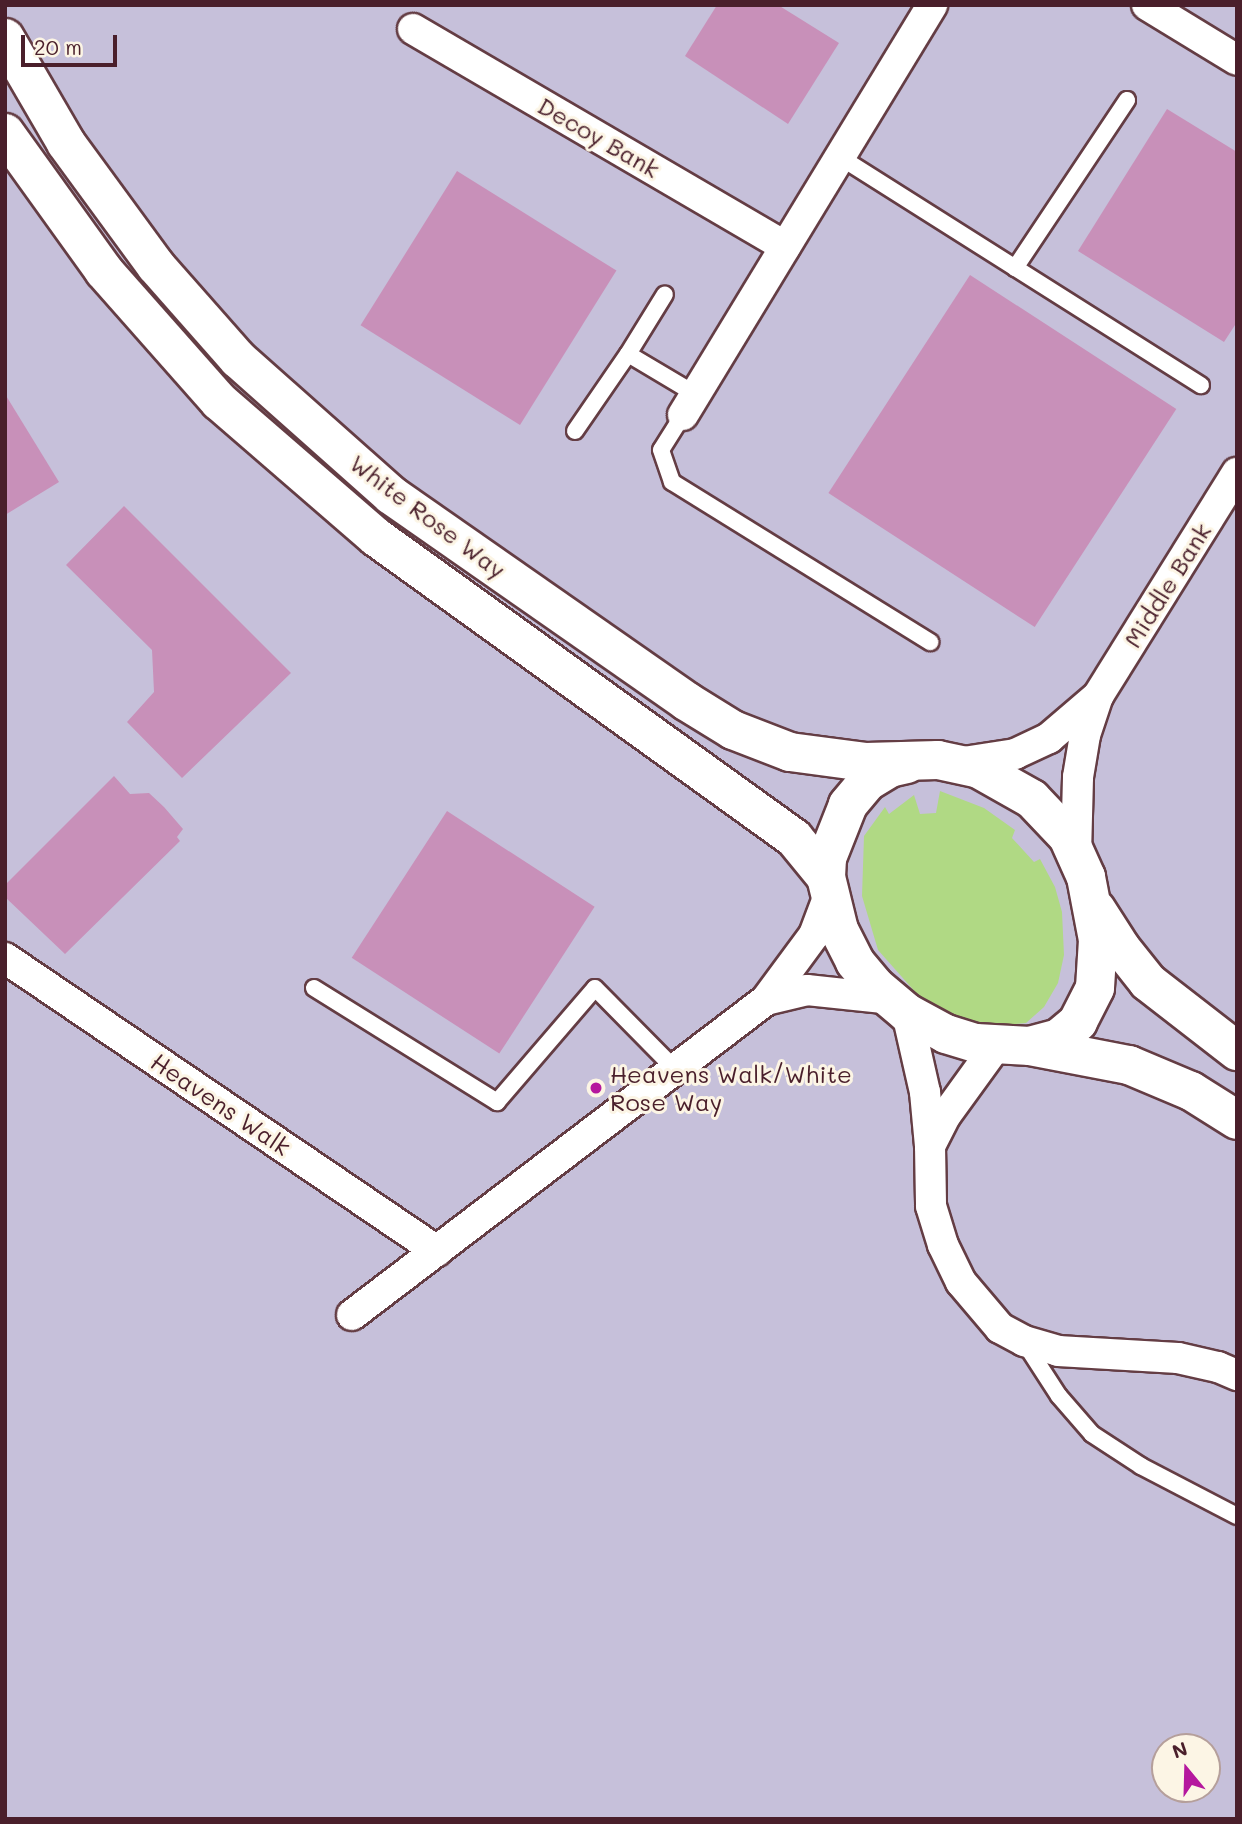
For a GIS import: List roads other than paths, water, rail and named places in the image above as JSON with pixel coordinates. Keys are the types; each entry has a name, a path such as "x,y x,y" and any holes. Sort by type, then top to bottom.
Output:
{"highway":[{"name":"White Rose Way","path":"5,38 66,143 156,266 238,359 391,495 686,701 733,730 790,752 866,762 938,760 977,768 1032,799 1068,837 1093,904 1098,940 1095,988 1078,1022 1059,1038 1013,1046"},
{"name":"White Rose Way","path":"5,133 104,271 219,401 376,537 794,838 827,886"},
{"name":"White Rose Way","path":"916,762 890,768 867,782 848,805 827,858 827,886 839,930 855,962 874,986 899,1006 946,1034 1129,1065 1191,1091 1237,1120"},
{"name":"White Rose Way","path":"1093,904 1121,948 1148,982 1237,1051"}],"street":[{"path":"689,405 932,5"},
{"path":"1147,5 1237,60"},
{"name":"Decoy Bank","path":"412,29 785,246"},
{"name":"Middle Bank","path":"1076,854 1078,777 1085,735 1098,696 1237,473"},
{"name":"Middle Bank","path":"955,764 1015,754 1049,738 1098,696"},
{"path":"352,1315 766,1000 814,935 827,886"},
{"name":"Heavens Walk","path":"5,958 437,1251"},
{"path":"766,1000 807,990 899,1006 925,1092 930,1146 931,1206 943,1245 961,1282 1000,1328 1024,1341 1058,1351 1088,1355 1178,1358 1237,1375"},
{"path":"930,1146 951,1107 1013,1046"}],"lane":[{"path":"1014,268 1128,100"},
{"path":"841,157 1201,385"},
{"path":"575,431 665,294"},
{"path":"628,354 689,405 661,450 672,482 930,642"},
{"path":"314,988 497,1102 595,988 674,1069"},
{"path":"1024,1341 1059,1396 1092,1434 1141,1466 1237,1516"}],"place":[{"name":"Heavens Walk/White Rose Way","path":"596,1088"}]}
